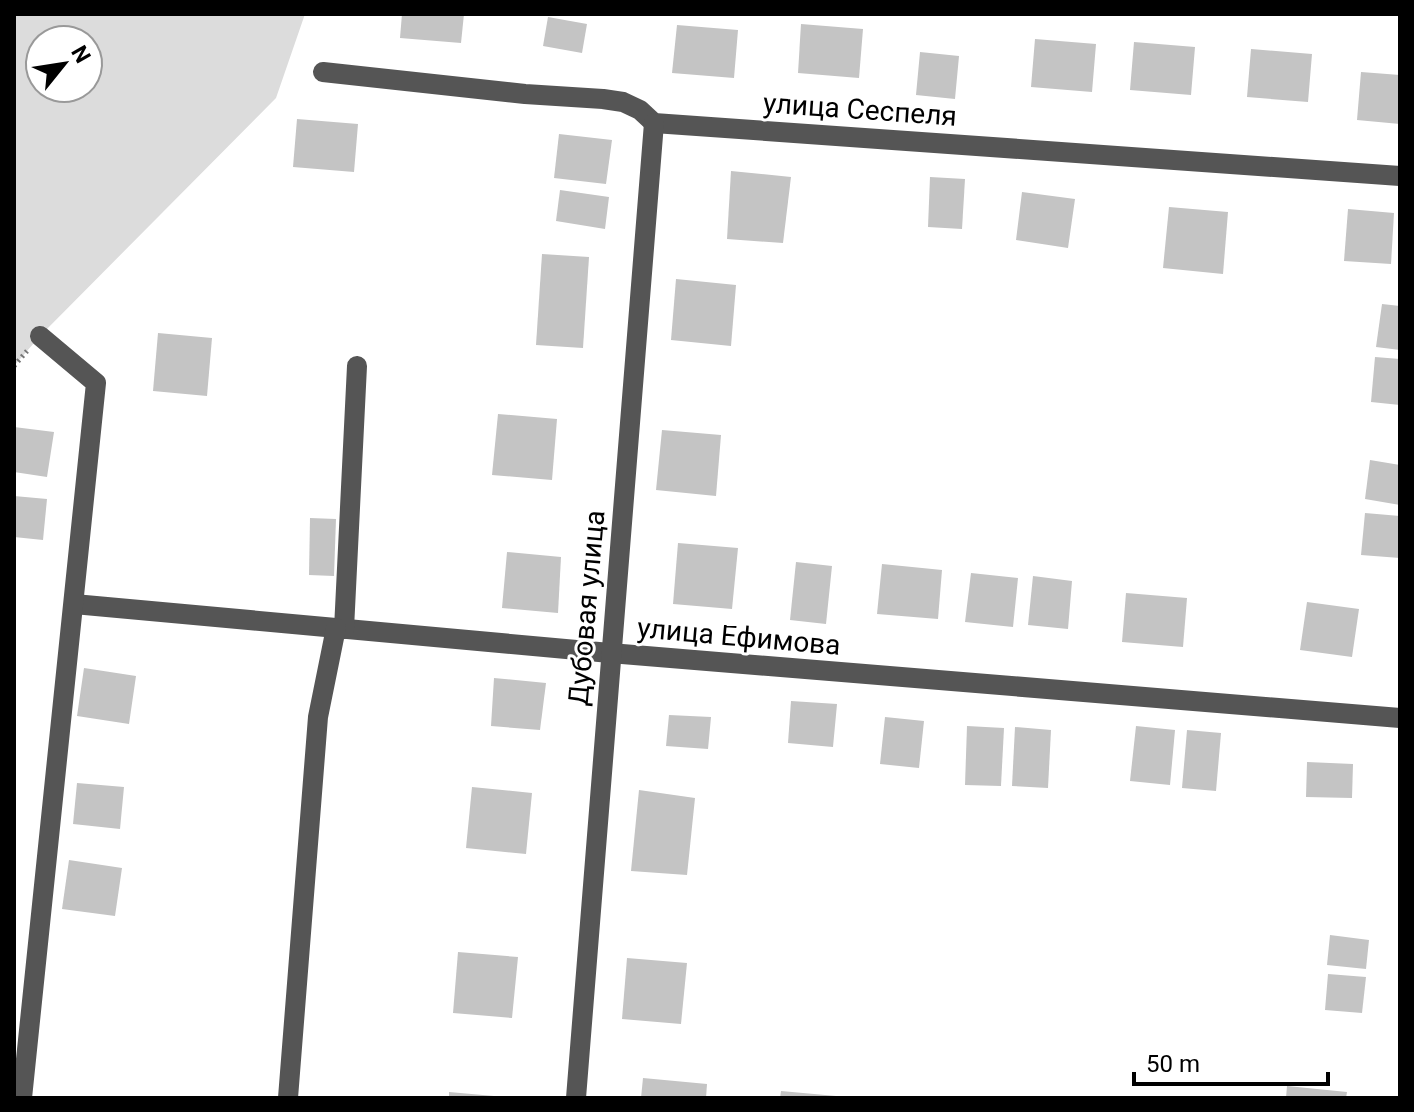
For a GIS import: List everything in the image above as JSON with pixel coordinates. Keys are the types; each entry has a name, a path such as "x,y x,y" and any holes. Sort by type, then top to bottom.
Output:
{"street":[{"name":"улица Сеспеля","path":"323,72 623,102 640,110 654,123 1400,176"},
{"name":"Дубовая улица","path":"576,1098 654,123"},
{"path":"22,1098 96,383 40,336"},
{"path":"288,1098 318,717 340,628 357,366"},
{"name":"улица Ефимова","path":"74,604 610,653 1400,718"}],"shaded area":[{"path":"14,14 305,14 276,98 14,366"}],"building":[{"path":"402,14 464,14 461,43 400,38"},
{"path":"548,17 587,24 582,53 543,46"},
{"path":"801,24 863,29 859,78 798,73"},
{"path":"677,25 738,30 734,78 672,73"},
{"path":"1035,39 1096,44 1092,92 1031,87"},
{"path":"1134,42 1195,47 1191,95 1130,90"},
{"path":"1251,49 1312,54 1308,102 1247,97"},
{"path":"920,52 959,56 955,99 916,95"},
{"path":"1361,72 1400,75 1400,124 1357,120"},
{"path":"297,119 358,124 354,172 293,167"},
{"path":"559,134 612,140 606,184 554,178"},
{"path":"731,171 791,177 783,243 727,239"},
{"path":"930,177 965,179 962,229 928,227"},
{"path":"560,190 609,197 605,229 556,221"},
{"path":"1022,192 1075,199 1068,248 1016,240"},
{"path":"1169,207 1228,212 1223,274 1163,268"},
{"path":"1348,209 1394,213 1391,264 1344,261"},
{"path":"542,254 589,257 583,348 536,345"},
{"path":"676,279 736,285 731,346 671,340"},
{"path":"1382,304 1400,306 1400,350 1376,347"},
{"path":"158,333 212,338 207,396 153,391"},
{"path":"1375,357 1400,359 1400,405 1371,402"},
{"path":"498,414 557,419 552,480 492,475"},
{"path":"14,427 54,432 47,477 14,472"},
{"path":"662,430 721,435 716,496 656,490"},
{"path":"1370,460 1400,465 1400,505 1365,499"},
{"path":"14,496 47,499 43,540 14,537"},
{"path":"1365,513 1400,516 1400,558 1361,555"},
{"path":"310,518 336,519 334,576 309,575"},
{"path":"678,543 738,548 732,609 673,604"},
{"path":"507,552 561,557 558,613 502,608"},
{"path":"796,562 832,566 826,624 790,620"},
{"path":"882,564 942,570 938,619 877,614"},
{"path":"971,573 1018,578 1013,627 965,622"},
{"path":"1033,576 1072,581 1068,629 1028,625"},
{"path":"1126,593 1187,598 1183,647 1122,642"},
{"path":"1307,602 1359,609 1352,657 1300,650"},
{"path":"84,668 136,676 129,724 77,716"},
{"path":"494,678 546,683 540,730 491,726"},
{"path":"791,701 837,704 833,747 788,743"},
{"path":"669,715 711,717 708,749 666,746"},
{"path":"885,717 924,721 919,768 880,764"},
{"path":"967,726 1004,728 1001,786 965,785"},
{"path":"1136,726 1175,730 1170,785 1130,781"},
{"path":"1015,727 1051,730 1048,788 1012,786"},
{"path":"1187,730 1221,733 1216,791 1182,788"},
{"path":"1307,762 1353,764 1352,798 1306,797"},
{"path":"77,783 124,787 120,829 73,824"},
{"path":"472,787 532,793 526,854 466,848"},
{"path":"639,790 695,798 687,875 631,871"},
{"path":"69,860 122,868 115,916 62,909"},
{"path":"1330,935 1369,940 1366,969 1327,965"},
{"path":"458,952 518,957 512,1018 453,1013"},
{"path":"627,958 687,963 681,1024 622,1019"},
{"path":"1328,974 1366,977 1362,1013 1325,1010"},
{"path":"643,1078 707,1084 706,1098 641,1098"},
{"path":"1287,1086 1347,1092 1346,1098 1286,1098"},
{"path":"781,1091 836,1096 780,1098"},
{"path":"449,1092 494,1096 494,1098 449,1098"}]}
